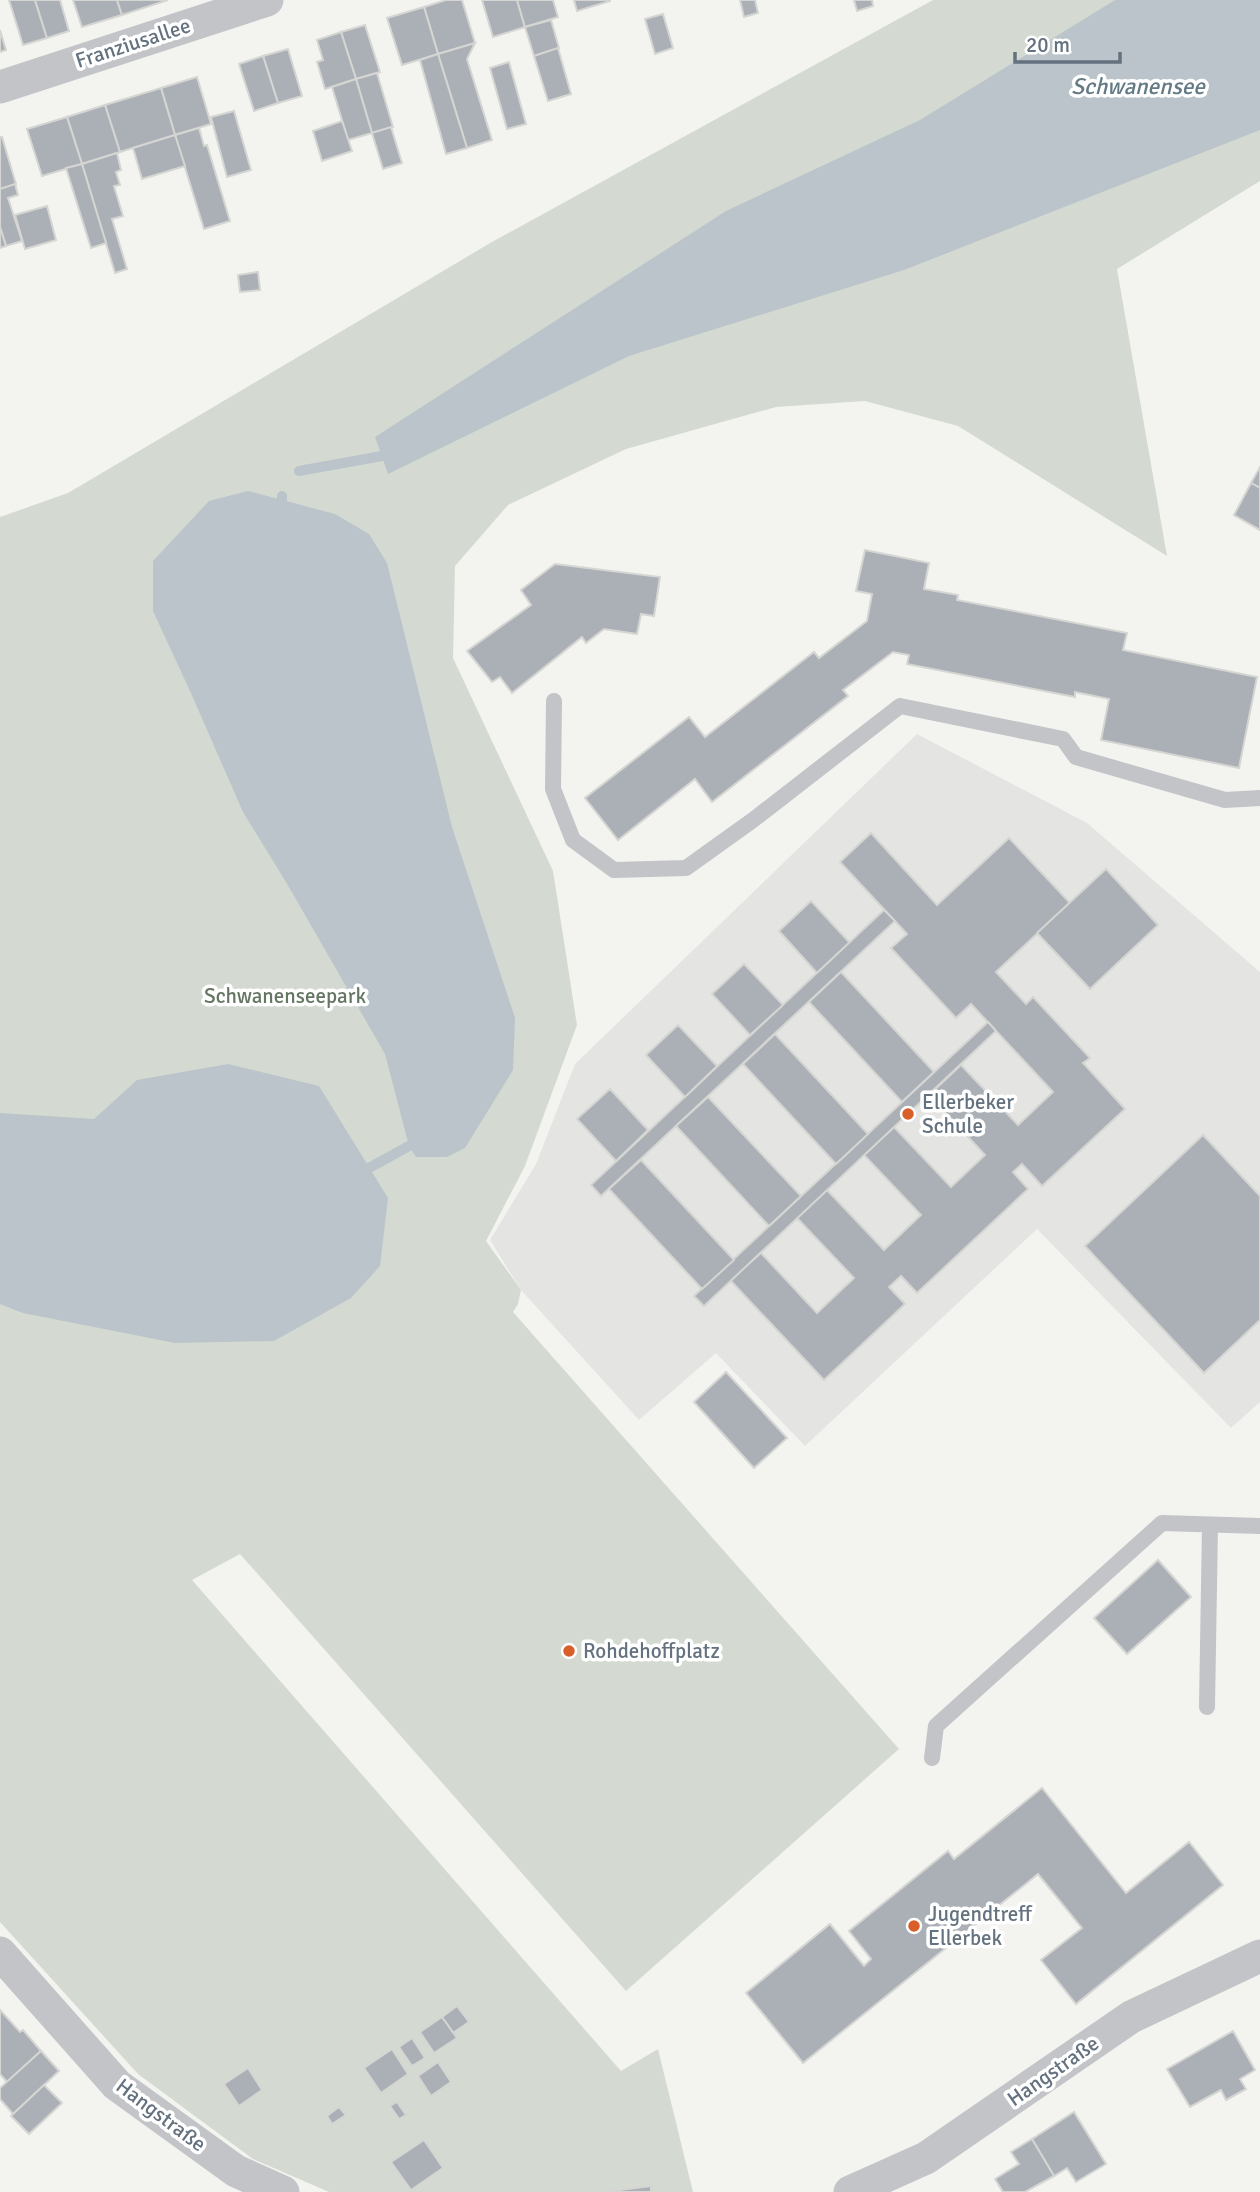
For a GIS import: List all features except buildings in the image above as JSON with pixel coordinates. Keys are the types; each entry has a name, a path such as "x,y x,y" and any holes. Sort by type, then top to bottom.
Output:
{"street":[{"name":"Franziusallee","path":"0,87 207,9 267,0"},
{"name":"Hangstraße","path":"0,1953 117,2085 236,2171 282,2192"},
{"name":"Hangstraße","path":"850,2192 926,2158 1131,2017 1260,1956"}],"lane":[{"path":"554,701 553,789 573,840 614,870 687,868 900,706 1063,739 1076,757 1225,800 1260,798"},
{"path":"932,1758 936,1726 1162,1522 1260,1527"},
{"path":"1207,1707 1210,1524"}],"shaded area":[{"name":"Ellerbeker Schule","path":"917,734 1087,823 1260,972 1260,1402 1231,1428 1037,1229 805,1446 716,1353 639,1420 521,1290 490,1240 536,1164 575,1064"}],"green space":[{"name":"Schwanenseepark","path":"933,0 1260,0 1260,181 1117,269 1167,556 958,426 865,401 776,407 626,449 508,505 455,566 453,658 553,871 577,1025 525,1166 486,1241 521,1290 513,1312 899,1749 626,1991 240,1554 192,1580 621,2071 658,2049 693,2192 329,2192 253,2159 138,2074 0,1922 0,517 68,493 492,242"}],"water":[{"name":"Schwanensee","path":"1115,0 1260,0 1260,130 904,270 629,356 388,474 375,437 726,211 920,120"},
{"path":"248,491 335,514 369,534 387,563 452,827 515,1018 513,1070 465,1148 447,1157 416,1157 409,1146 385,1054 243,812 153,611 153,561 209,501"},
{"path":"228,1064 319,1086 388,1198 380,1266 351,1298 274,1341 175,1343 23,1313 0,1304 0,1113 94,1119 137,1080"}],"waterway":[{"path":"299,471 382,456"},
{"path":"369,1168 409,1146"}],"place":[{"name":"Ellerbeker Schule","path":"908,1114"},
{"name":"Rohdehoffplatz","path":"569,1651"},
{"name":"Jugendtreff Ellerbek","path":"914,1926"}]}
